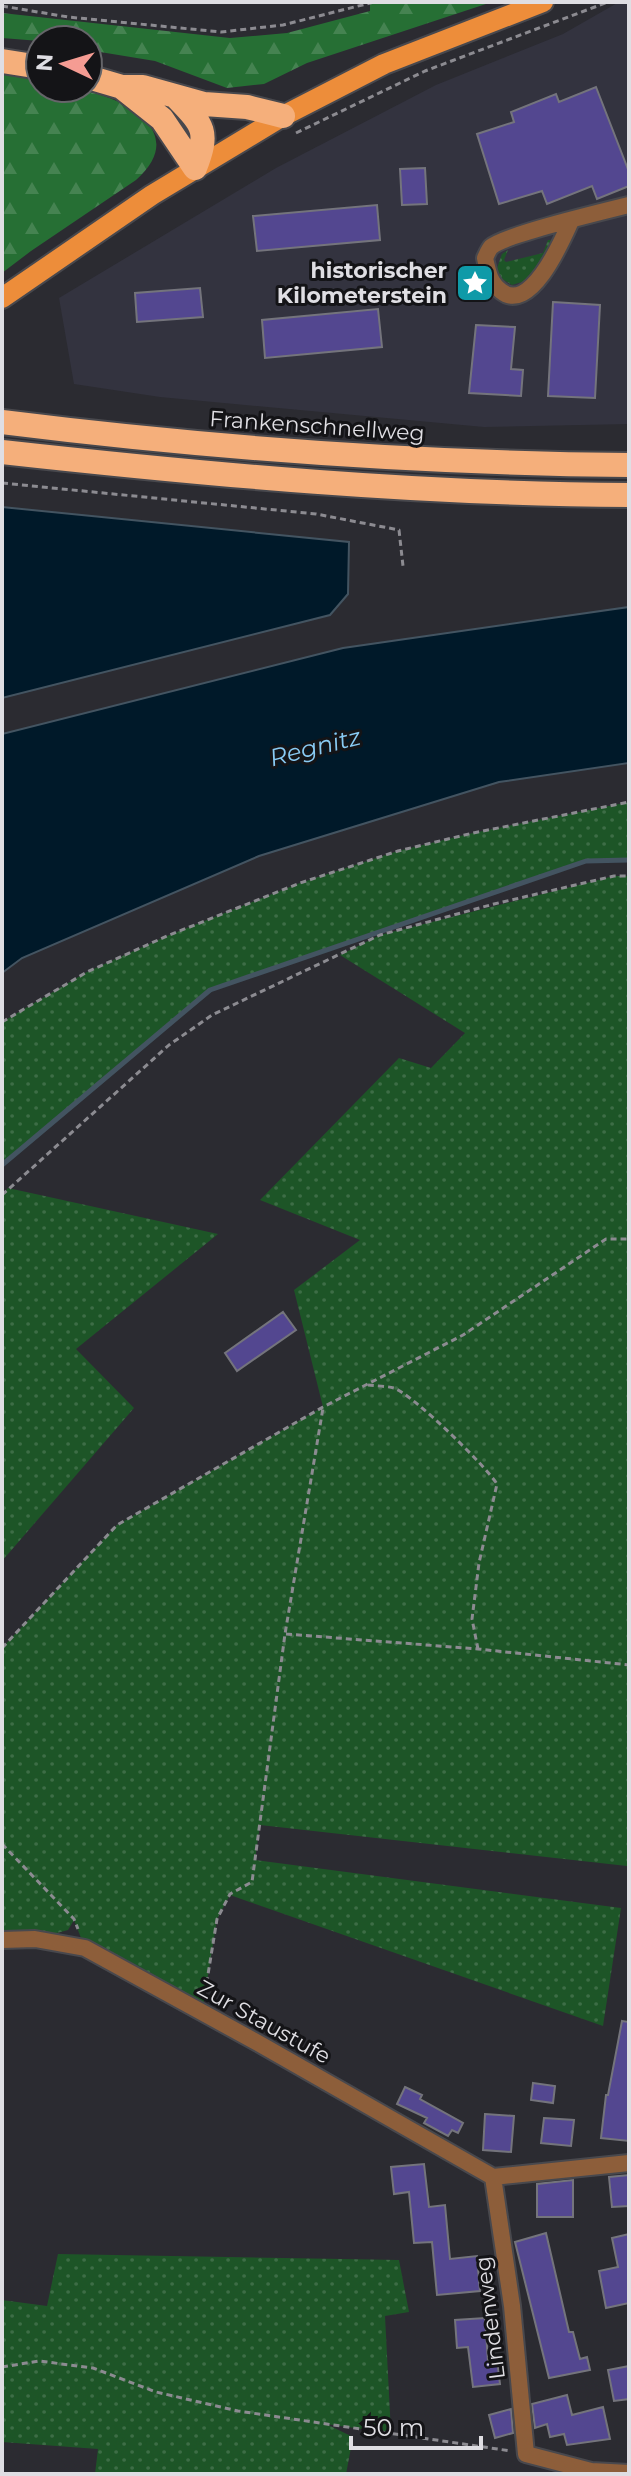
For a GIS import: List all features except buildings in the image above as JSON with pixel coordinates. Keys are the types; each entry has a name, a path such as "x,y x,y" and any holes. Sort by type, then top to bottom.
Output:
{"highway":[{"path":"2,61 24,64"},
{"path":"104,82 122,87 143,87 178,99 226,107 247,107 286,126"},
{"path":"122,87 162,119 195,168"},
{"path":"178,99 203,127 204,145 195,168"},
{"name":"Frankenschnellweg","path":"2,422 140,439 336,455 629,465"},
{"path":"2,452 334,483 560,495 629,495"}],"main road":[{"path":"2,298 96,231 195,168 286,126 384,64 543,2"}],"street":[{"path":"571,221 527,293 517,297 505,295 494,285 485,258 490,248 504,240 571,221 629,205"},
{"name":"Zur Staustufe","path":"2,1940 35,1939 85,1948 493,2177"},
{"path":"493,2177 629,2163"},
{"name":"Lindenweg","path":"493,2177 512,2306 526,2454"},
{"path":"526,2454 591,2473 629,2473"}],"path":[{"path":"2,6 24,5 68,17 221,32 283,25 374,2"},
{"path":"286,126 608,2"},
{"path":"2,483 316,514 376,524 399,530 403,566"},
{"path":"2,1022 87,972 300,883 428,844 629,802"},
{"path":"2,1195 169,1045 212,1015 380,935 494,904 614,876 629,876"},
{"path":"2,1648 117,1525 323,1407 463,1335 606,1239 629,1239"},
{"path":"368,1385 395,1389 418,1404 488,1469 497,1484 479,1563 472,1619 478,1649"},
{"path":"202,2013 217,1919 230,1894 252,1882 285,1634 323,1407"},
{"path":"285,1634 629,1665"},
{"path":"2,1844 74,1919 85,1948"},
{"path":"2,2367 39,2361 93,2368 169,2395 238,2411 526,2454"}],"shaded area":[{"path":"619,2 629,2 629,424 484,427 160,397 74,384 59,298 276,168 436,85 563,34"}],"green space":[{"path":"370,2 492,2 307,63 264,84 227,88 155,61 104,53 104,24 230,38 287,33 370,11"},
{"path":"2,13 102,24 24,24 24,40 2,38"},
{"path":"2,73 24,78 24,104 104,104 104,96 143,118 153,131 156,146 151,162 136,180 2,273"},
{"path":"548,240 553,240 525,281 512,285 502,279 497,268 502,254 508,250 506,262 543,253"},
{"path":"629,802 629,860 586,861 210,990 2,1165 2,1022 87,972 300,883 398,851"},
{"path":"614,876 629,876 627,1866 260,1825 255,1860 621,1908 603,2026 230,1895 217,1919 202,2013 85,1948 74,1920 68,1930 35,1939 2,1940 2,1648 117,1525 323,1407 294,1290 360,1240 260,1200 399,1058 431,1068 465,1033 340,955 380,935"},
{"path":"8,1188 218,1234 76,1349 134,1408 2,1561 2,1195"},
{"path":"58,2254 399,2260 409,2312 385,2316 391,2433 326,2424 353,2437 346,2474 95,2474 98,2449 2,2442 2,2300 47,2306"}],"water":[{"path":"2,507 349,542 348,594 330,615 2,698"},
{"name":"Regnitz","path":"629,607 629,763 499,782 259,856 22,958 2,973 2,734 343,648"}],"waterway":[{"path":"2,1165 210,990 586,861 629,860"}],"place":[{"name":"historischer Kilometerstein","path":"475,283"}]}
